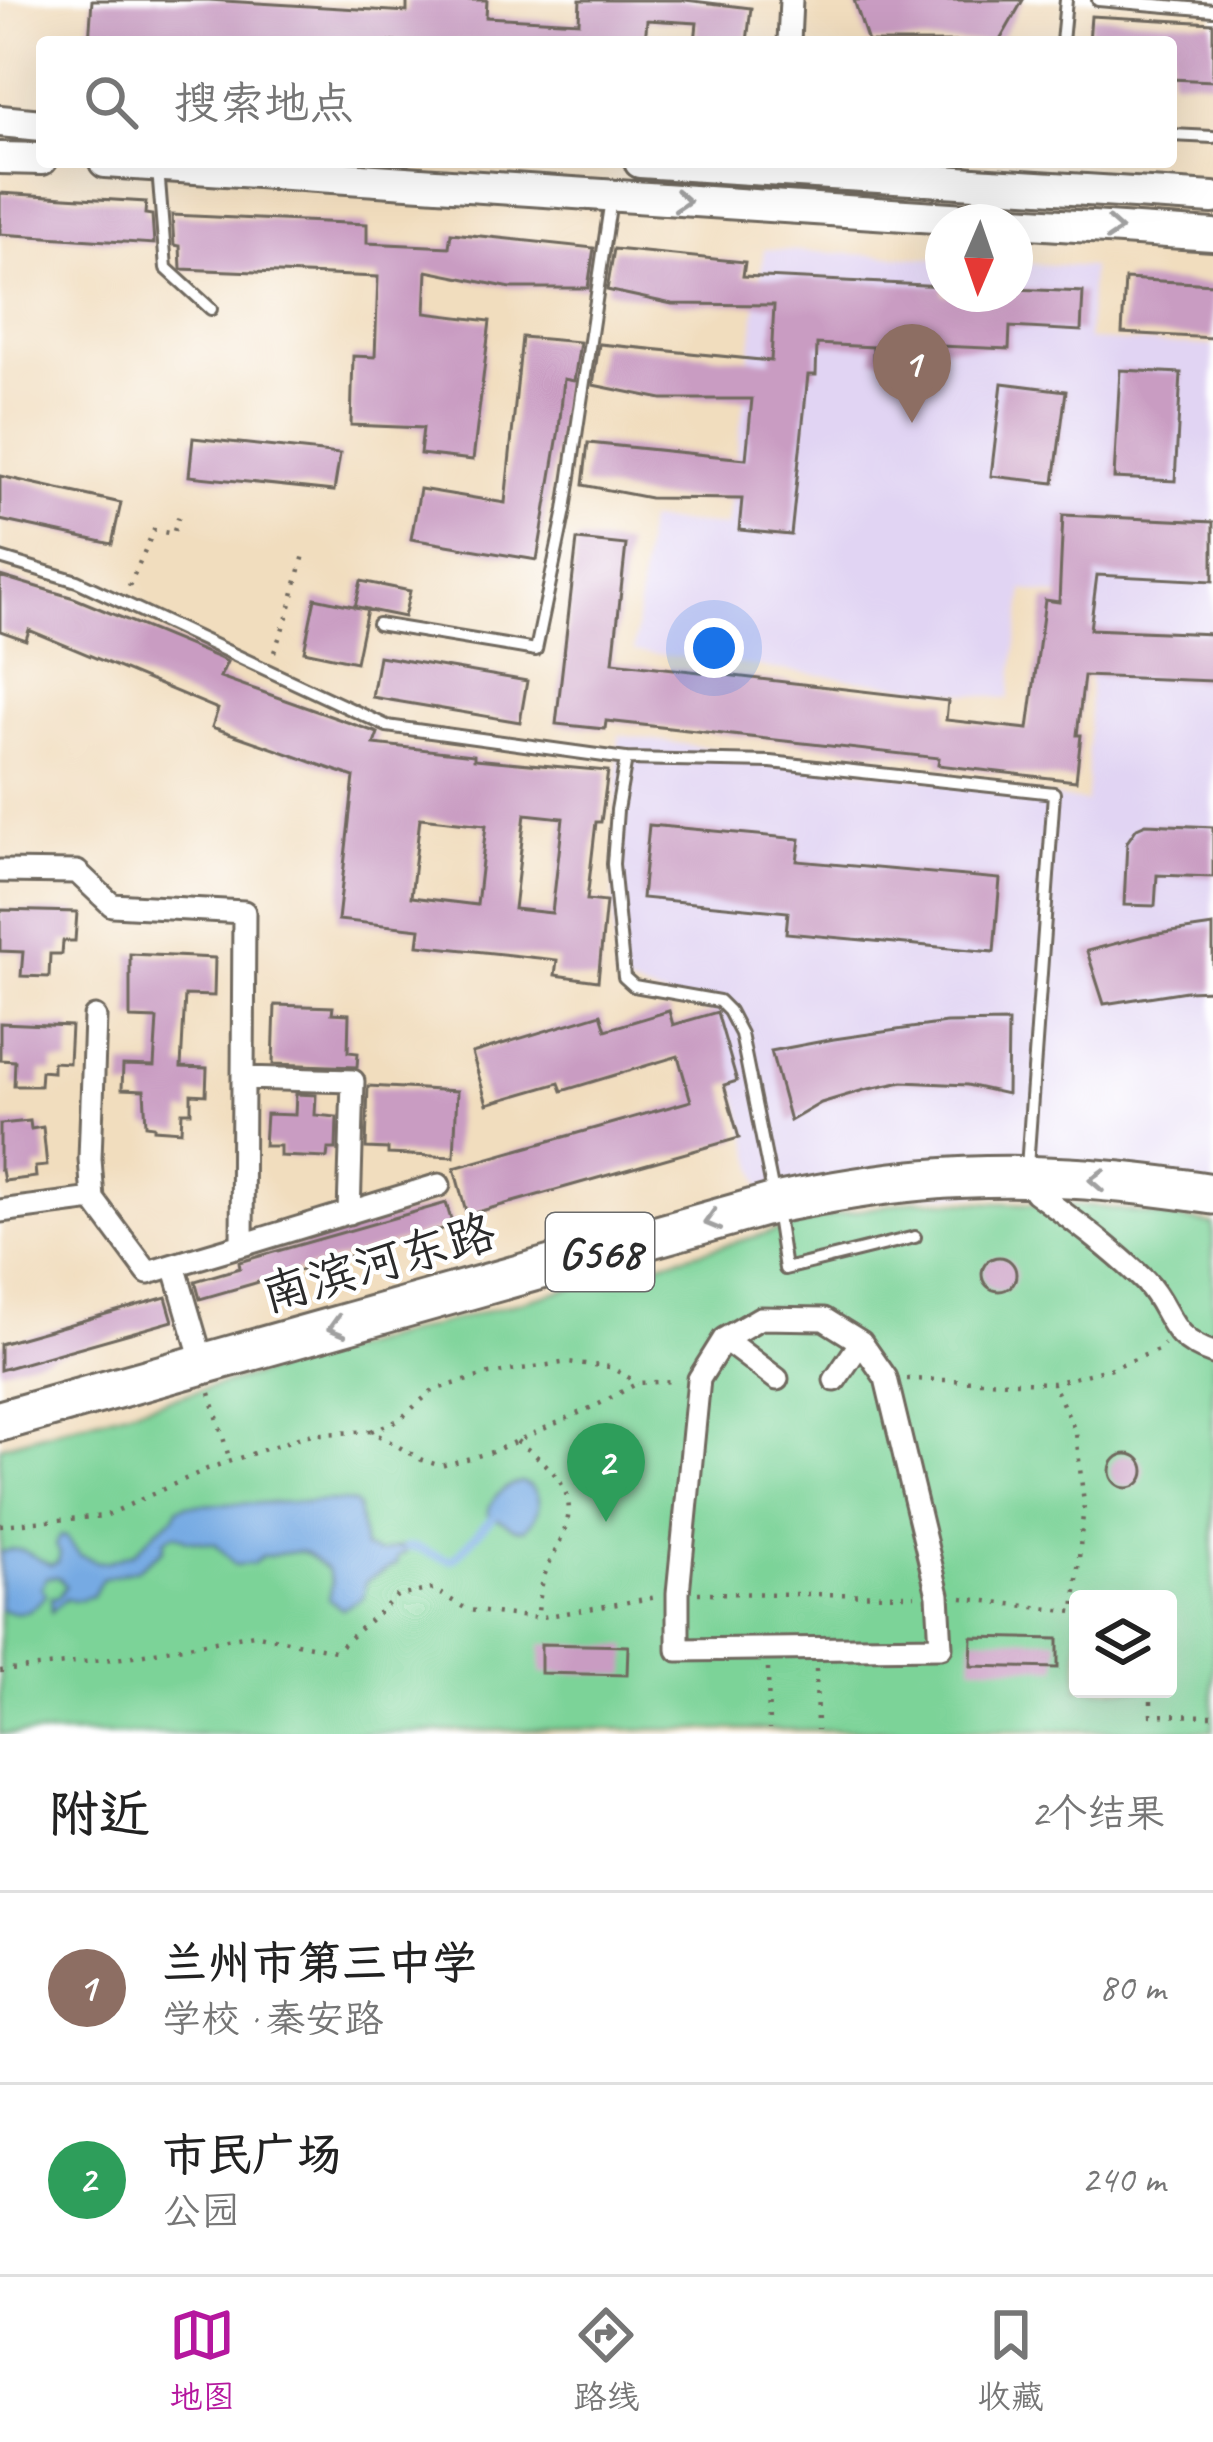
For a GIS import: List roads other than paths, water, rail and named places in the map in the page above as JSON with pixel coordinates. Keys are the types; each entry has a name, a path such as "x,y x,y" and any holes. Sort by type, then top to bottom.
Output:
{"highway":[{"name":"南滨河东路","path":"0,1421 776,1203 850,1189 922,1180 1126,1181 1213,1194"}],"main road":[{"path":"0,121 36,124"},
{"path":"0,158 36,159"},
{"path":"215,168 925,216"},
{"path":"798,168 1213,198"},
{"path":"1033,223 1213,235"}],"street":[{"path":"789,36 791,0"},
{"path":"0,872 77,872 112,904 244,912 242,1245"},
{"path":"95,1017 93,1199 148,1273 439,1185"},
{"path":"243,1078 353,1081 349,1213"},
{"path":"1031,1184 1149,1285 1177,1332 1196,1348 1213,1353"},
{"path":"0,1211 93,1199"},
{"path":"174,1265 202,1364"},
{"path":"760,1318 824,1319 861,1342 886,1378 938,1595 941,1646 678,1650 678,1593 698,1379 724,1339 760,1318"},
{"path":"724,1339 777,1379"},
{"path":"835,1380 861,1342"}],"lane":[{"path":"1063,36 1066,0"},
{"path":"1098,0 1213,10"},
{"path":"1177,134 1213,137"},
{"path":"158,168 166,268 211,309"},
{"path":"378,624 536,650 565,510 611,196"},
{"path":"0,558 77,581 387,726 626,759 771,762 1054,794 1031,1184"},
{"path":"626,759 613,864 624,977 634,986 719,1001 730,1011 741,1034 785,1269 915,1237"}],"water":[{"path":"521,1482 534,1491 538,1510 525,1529 516,1529 488,1514 499,1493"},
{"path":"344,1501 358,1507 364,1548 380,1553 402,1546 408,1550 397,1558 397,1564 366,1581 362,1598 342,1609 329,1599 332,1583 327,1569 305,1553 262,1556 253,1564 235,1565 216,1544 175,1534 138,1569 102,1579 93,1596 66,1598 52,1611 51,1597 58,1597 66,1586 59,1577 47,1577 41,1588 46,1594 37,1605 20,1612 0,1609 0,1553 8,1550 21,1550 51,1565 58,1562 60,1536 80,1555 110,1561 134,1553 186,1505"}],"waterway":[{"path":"407,1547 452,1560 493,1518"}],"place":[{"name":"兰州市第三中学","path":"912,423"},
{"name":"市民广场","path":"606,1522"}]}
